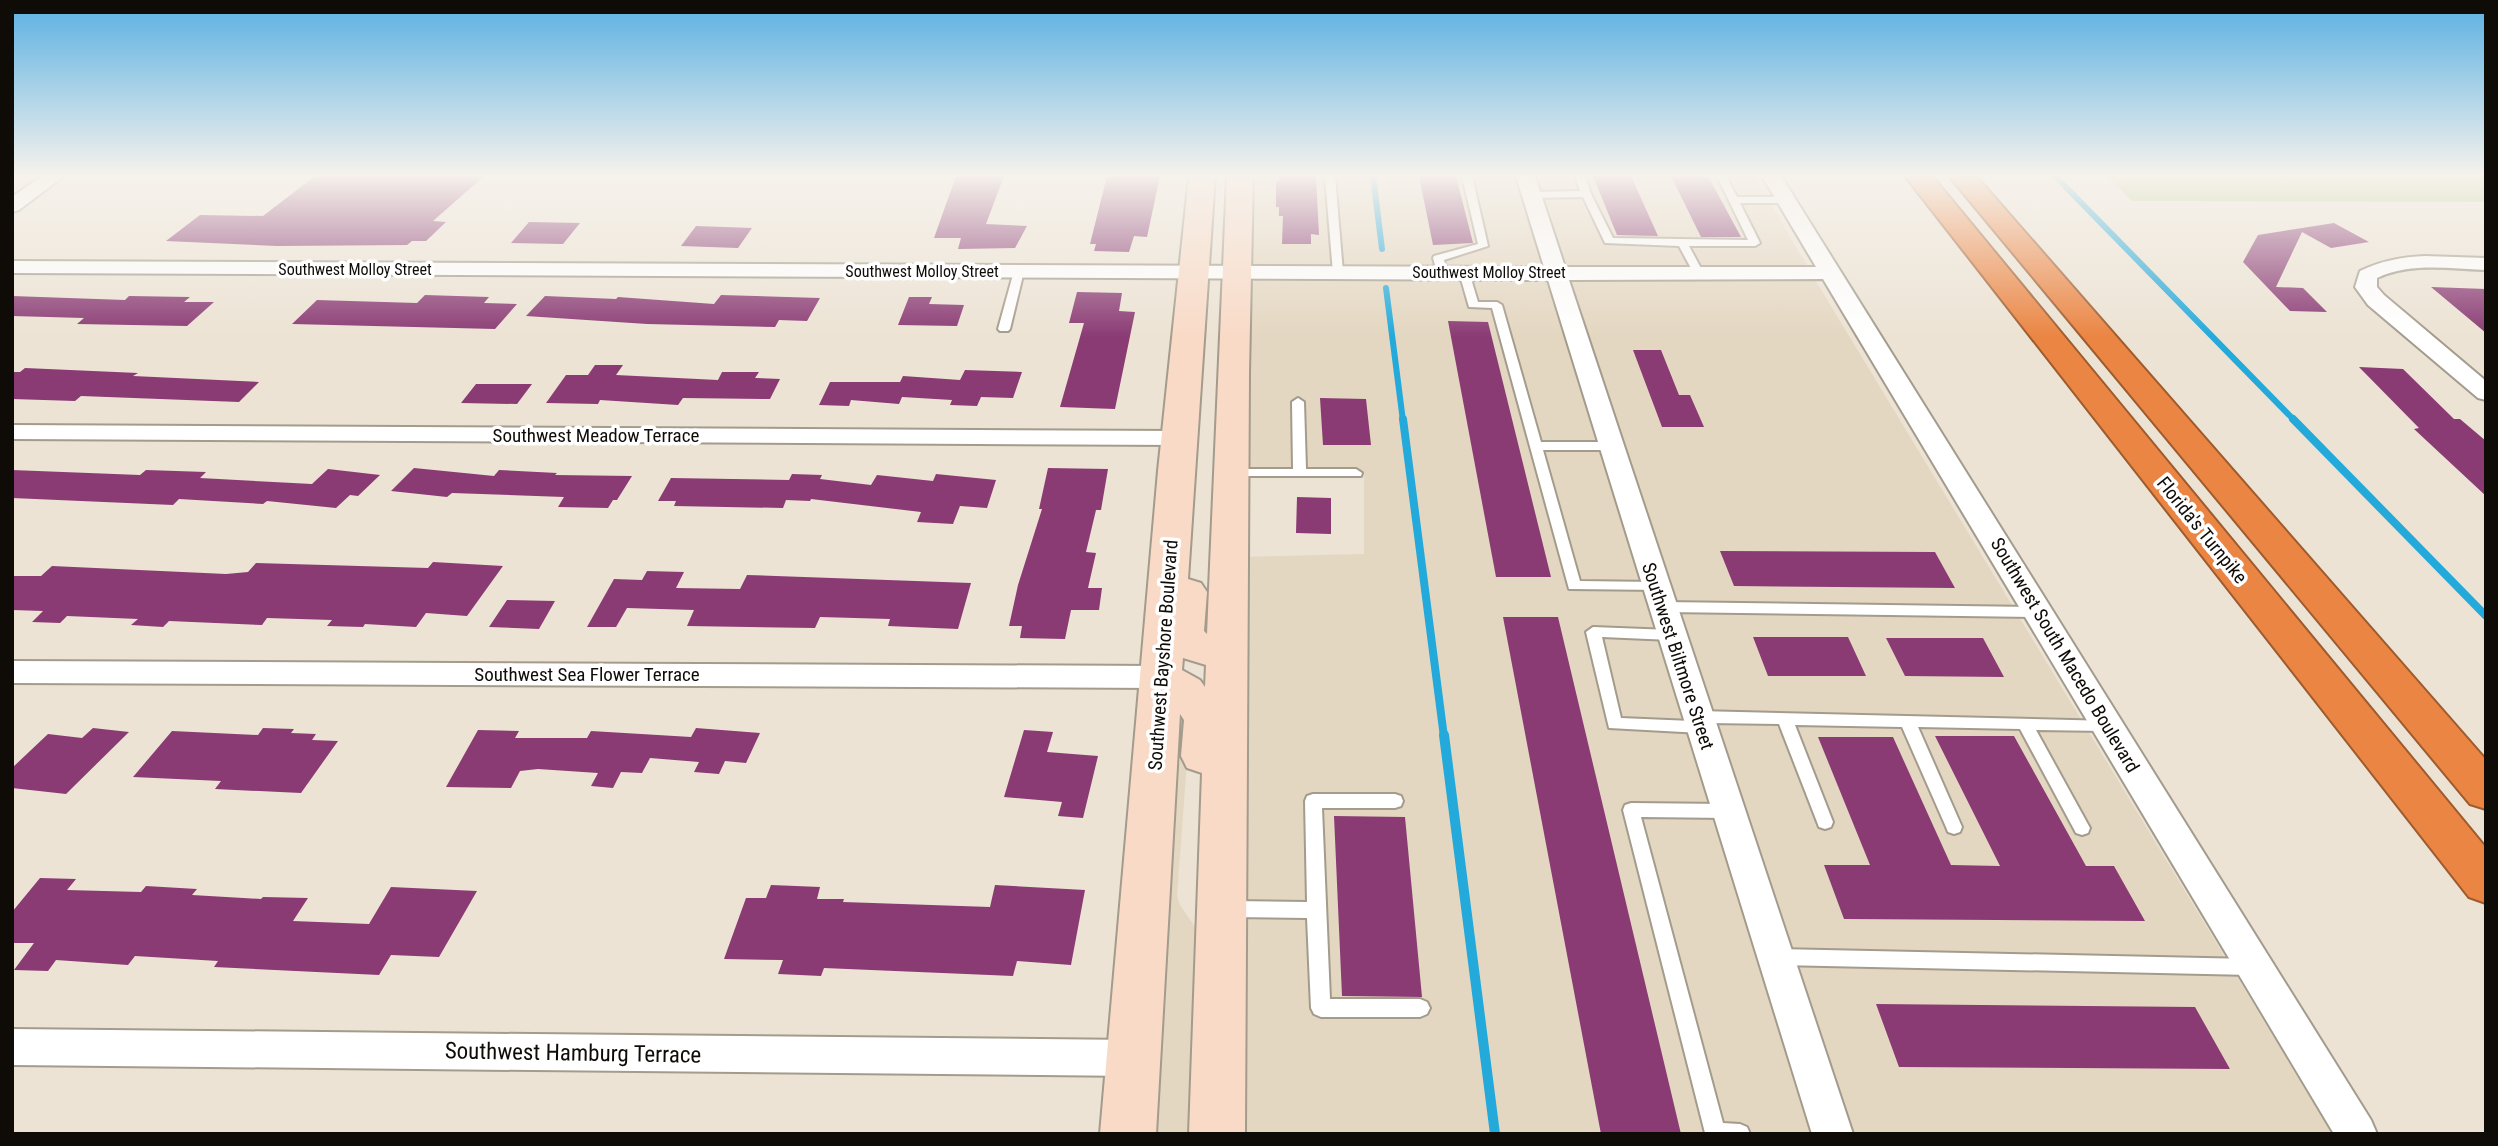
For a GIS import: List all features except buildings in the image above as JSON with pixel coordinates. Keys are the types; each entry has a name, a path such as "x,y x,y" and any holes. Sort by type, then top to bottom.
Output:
{"highway":[{"name":"Florida's Turnpike","path":"1961,229 2486,883"},
{"path":"2008,229 2486,791"}],"main road":[{"name":"Southwest Bayshore Boulevard","path":"1128,1134 1197,229"},
{"path":"1217,1134 1230,473 1239,229"},
{"path":"1178,454 1195,494 1184,635 1198,649 1226,656"},
{"path":"1161,677 1185,691 1206,717 1195,895 1221,920"}],"street":[{"name":"Southwest Biltmore Street","path":"1542,229 1833,1134"},
{"name":"Southwest South Macedo Boulevard","path":"1805,229 2357,1134"},
{"path":"2486,264 2400,264 2378,268 2367,275 2365,286 2376,300 2486,393"},
{"name":"Southwest Molloy Street","path":"12,267 1193,271 1238,274 1556,271 1832,273"},
{"name":"Southwest Meadow Terrace","path":"12,432 1178,454"},
{"name":"Southwest Sea Flower Terrace","path":"12,672 1161,677"},
{"name":"Southwest Hamburg Terrace","path":"12,1047 1134,1058"}],"lane":[{"path":"1334,229 1338,273"},
{"path":"1441,272 1438,257 1483,246 1479,229"},
{"path":"1603,229 1609,241 1755,243 1748,229"},
{"path":"1682,243 1698,272"},
{"path":"1004,328 1019,271"},
{"path":"1464,272 1473,304 1497,305 1574,586 1664,610 2039,612"},
{"path":"1298,402 1300,473"},
{"path":"1535,446 1612,446"},
{"path":"1230,473 1356,473"},
{"path":"1664,610 1593,632 1615,724 1785,719 2108,725"},
{"path":"1785,719 1825,822"},
{"path":"1907,721 1954,827"},
{"path":"2025,723 2082,828"},
{"path":"1395,801 1313,801 1321,1008 1420,1008"},
{"path":"1727,811 1631,810 1715,1133 1740,1134"},
{"path":"1221,920 1316,910"},
{"path":"1775,957 2256,967"}],"shaded area":[{"path":"1249,229 1533,229 1544,266 1249,268"},
{"path":"1553,229 1786,229 1808,267 1565,266"},
{"path":"1548,277 1811,1134 1237,1134 1242,557 1364,554 1364,474 1243,475 1248,279"},
{"path":"1569,277 1814,278 2332,1134 1852,1134"},
{"path":"1177,706 1190,722 1177,896 1180,905 1202,937 1196,1134 1152,1134"}],"waterway":[{"path":"1380,229 1382,249"},
{"path":"2107,229 2295,421"},
{"path":"1386,288 1403,421"},
{"path":"1403,419 1444,737"},
{"path":"2293,419 2486,616"},
{"path":"1444,735 1495,1134"}]}
